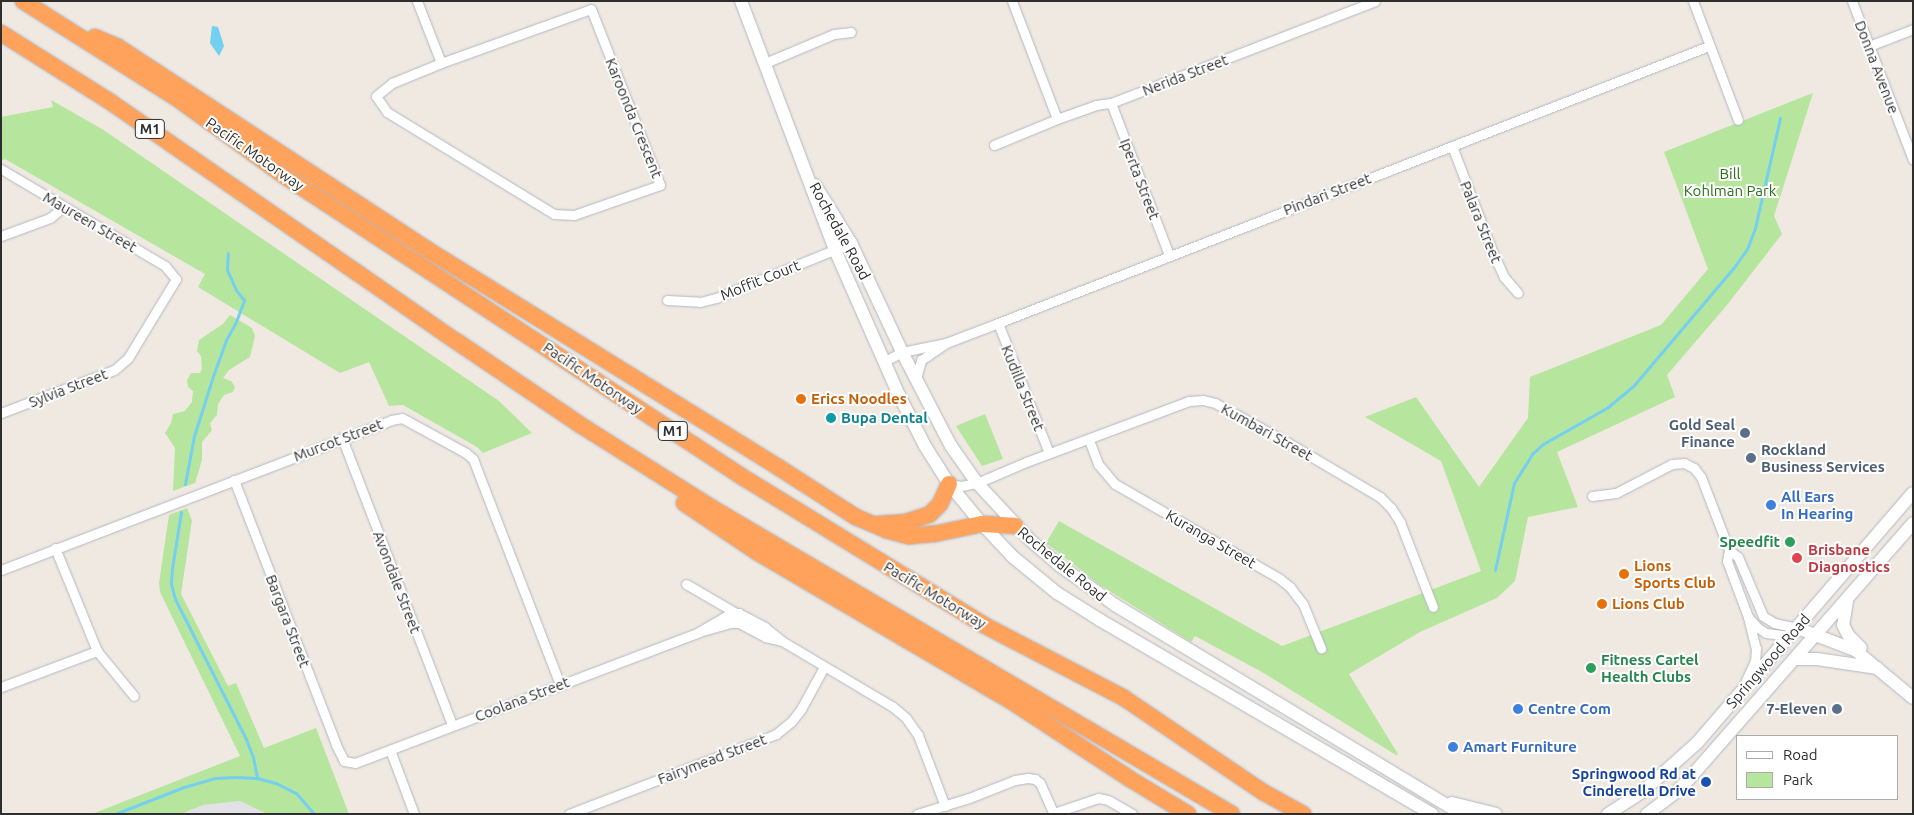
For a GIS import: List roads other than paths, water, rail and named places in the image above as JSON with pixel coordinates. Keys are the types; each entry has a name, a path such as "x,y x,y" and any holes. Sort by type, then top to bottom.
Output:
{"highway":[{"name":"Pacific Motorway","path":"22,1 174,97 283,175 741,476 984,625 1124,698 1263,792 1303,814"},
{"path":"58,22 118,47 428,250 778,467 849,514 898,534 920,536 982,524 1015,526"},
{"name":"M1","path":"1,33 112,103 582,426 712,508 1232,814"},
{"path":"456,341 544,412 757,552 1011,701 1130,779 1188,814"},
{"path":"872,525 906,522 930,514 940,504 949,484"}],"main road":[{"name":"Rochedale Road","path":"741,1 835,250 885,361 925,446 949,484 982,524 1013,557 1057,593 1432,814"},
{"name":"Rochedale Road","path":"807,173 851,243 902,352 951,446 978,483 1015,526 1059,565 1115,605 1462,814"},
{"name":"Springwood Road","path":"1608,814 1642,792 1697,743 1913,493"},
{"name":"Springwood Road","path":"1648,814 1677,792 1690,779 1796,660 1913,523"},
{"path":"1848,598 1843,626 1850,637 1879,669"},
{"path":"1793,632 1816,635 1855,650 1913,698"},
{"path":"1796,660 1817,658 1879,669"},
{"path":"1440,800 1496,814"}],"street":[{"path":"417,1 441,63"},
{"path":"1012,1 1057,119"},
{"name":"Nerida Street","path":"994,145 1057,119 1096,105 1111,103 1375,1"},
{"path":"1693,1 1738,120"},
{"name":"Donna Avenue","path":"1852,1 1913,160"},
{"name":"Karoonda Crescent","path":"591,9 660,184 574,215 554,214 387,112 376,96 392,83 441,63 591,9"},
{"path":"1869,46 1913,29"},
{"path":"765,63 834,34 851,32"},
{"name":"Pindari Street","path":"885,361 902,352 946,343 1709,46"},
{"name":"Iperta Street","path":"1111,103 1169,255"},
{"name":"Palara Street","path":"1452,146 1492,252 1504,277 1518,293"},
{"name":"Maureen Street","path":"1,169 165,266 176,279"},
{"path":"1,236 50,218 63,207"},
{"name":"Moffit Court","path":"667,300 700,302 716,298 851,243"},
{"name":"Sylvia Street","path":"1,413 114,370 128,358 176,279"},
{"name":"Kudilla Street","path":"998,323 1049,453"},
{"name":"Pindari Street","path":"916,379 921,360 946,343"},
{"name":"Kumbari Street","path":"949,484 962,486 978,483 1049,453 1089,440 1189,401 1203,400 1215,403 1380,497 1391,508 1400,522 1433,607"},
{"name":"Murcot Street","path":"1,570 342,438 390,420 402,418 427,430 473,460 560,684"},
{"name":"Avondale Street","path":"342,438 452,725"},
{"name":"Kuranga Street","path":"1089,440 1098,464 1115,484 1280,579 1290,587 1302,604 1321,648"},
{"path":"1592,496 1616,493 1668,465 1678,463 1689,465 1698,471 1702,477 1729,550 1738,557 1763,616 1793,632"},
{"name":"Bargara Street","path":"234,480 336,746 344,761"},
{"path":"55,548 97,651 134,696"},
{"path":"1729,550 1726,561 1748,617 1756,655 1737,696"},
{"path":"686,584 712,599 736,617 752,618 782,641 893,706 906,718 918,735 945,806"},
{"path":"712,599 718,614 716,621"},
{"name":"Coolana Street","path":"699,632 716,621 736,617"},
{"name":"Coolana Street","path":"344,761 355,763 736,617"},
{"path":"1748,617 1764,632 1774,635 1793,632"},
{"path":"1,687 97,651"},
{"name":"Fairymead Street","path":"570,814 776,734 791,722 802,709 824,666"},
{"path":"390,750 414,814"},
{"path":"917,814 945,806 1015,780 1035,779 1043,789 1054,814 1098,798 1108,800 1132,814"}],"water":[{"path":"212,26 218,27 224,46 219,56 210,43"}],"waterway":[{"path":"1495,570 1514,483 1533,453 1543,444 1608,407 1635,384 1735,266 1747,249 1755,228 1780,118"},
{"path":"185,484 194,436 213,376 226,340 235,324 244,300 236,290 227,270 228,253"},
{"path":"181,512 172,568 171,584 175,599 246,739 253,757 257,778"},
{"path":"115,814 184,787 215,778 235,777 257,778 276,783 296,793 314,814"}],"place":[{"name":"Erics Noodles","path":"801,399"},
{"name":"Bupa Dental","path":"831,418"},
{"name":"Gold Seal Finance","path":"1745,433"},
{"name":"Rockland Business Services","path":"1751,458"},
{"name":"All Ears In Hearing","path":"1771,505"},
{"name":"Speedfit","path":"1790,542"},
{"name":"Brisbane Diagnostics","path":"1797,558"},
{"name":"Lions Sports Club","path":"1624,574"},
{"name":"Lions Club","path":"1602,604"},
{"name":"Fitness Cartel Health Clubs","path":"1591,668"},
{"name":"Centre Com","path":"1518,709"},
{"name":"7-Eleven","path":"1837,709"},
{"name":"Amart Furniture","path":"1453,747"},
{"name":"Springwood Rd at Cinderella Drive","path":"1706,782"}],"park label":[{"name":"Bill Kohlman Park","path":"1730,182"}]}
